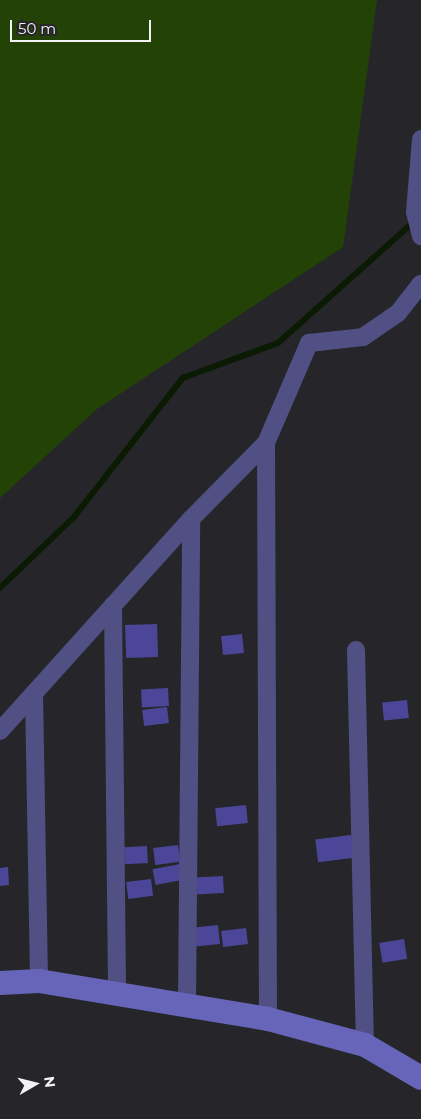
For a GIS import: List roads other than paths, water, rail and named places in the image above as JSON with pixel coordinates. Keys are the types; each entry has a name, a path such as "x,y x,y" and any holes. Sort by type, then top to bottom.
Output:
{"street":[{"path":"420,233 416,212 421,139"},
{"path":"0,731 191,519 266,443 309,343 363,337 398,313 421,284"},
{"path":"266,443 268,1019"},
{"path":"188,1003 191,519"},
{"path":"113,605 117,994"},
{"path":"356,650 365,1045"},
{"path":"34,693 39,981"},
{"path":"0,984 39,981 188,1003 268,1019 365,1045 421,1078"}],"waterway":[{"path":"0,588 74,517 183,378 278,343 414,222"}]}
